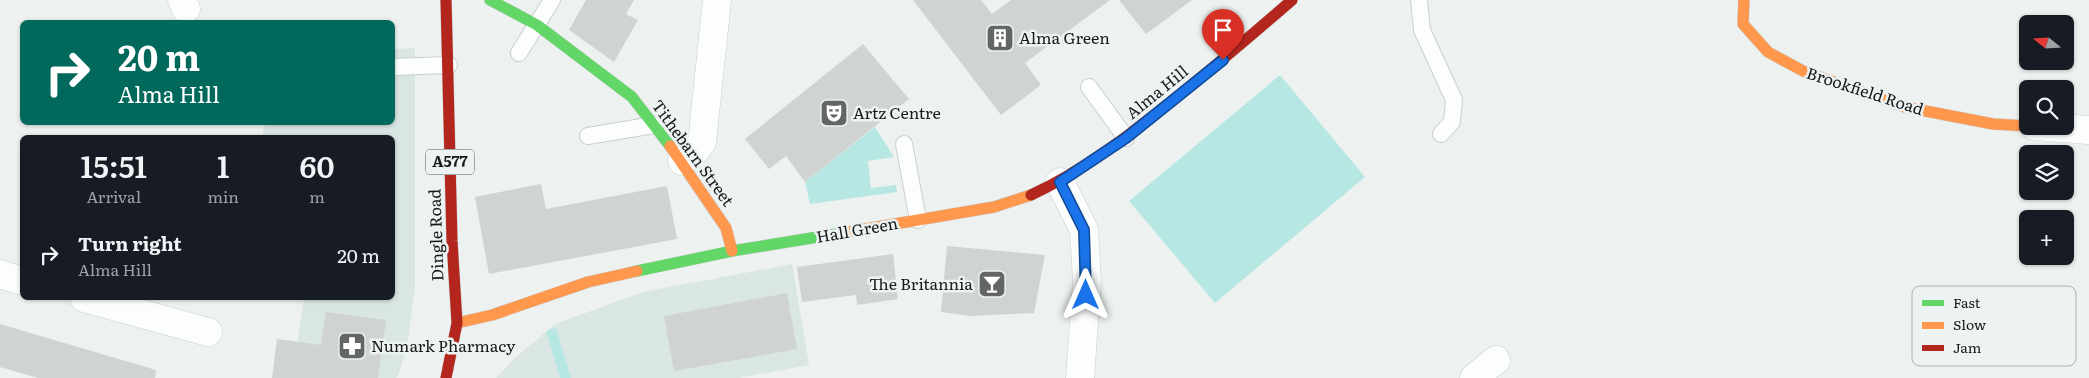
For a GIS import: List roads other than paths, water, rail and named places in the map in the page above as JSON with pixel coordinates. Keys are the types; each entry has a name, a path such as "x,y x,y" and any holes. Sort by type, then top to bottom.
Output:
{"street":[{"name":"Dingle Road","path":"446,0 452,241 457,323 446,378"},
{"name":"Tithebarn Street","path":"490,0 538,25 632,97 682,161 726,228 732,251"},
{"path":"682,161 696,150 702,142 717,0"},
{"name":"Brookfield Road","path":"1744,0 1743,24 1768,52 1805,72 1905,107 1993,124 2019,125"},
{"name":"Alma Hill","path":"1060,182 1126,138 1236,49 1284,3"},
{"path":"2074,129 2089,130"},
{"path":"1060,182 1084,230 1086,281 1080,378"},
{"name":"Hall Green","path":"457,323 492,315 588,282 732,251 994,207 1027,197 1060,182"},
{"path":"0,274 20,280"},
{"path":"91,300 208,332"},
{"path":"1474,378 1496,360"}],"lane":[{"path":"519,53 552,0"},
{"path":"1419,0 1422,30 1454,100 1452,122 1441,134"},
{"path":"395,66 448,65"},
{"path":"1088,87 1126,138"},
{"path":"588,136 654,124"},
{"path":"904,144 918,220"}],"place":[{"name":"Alma Green","path":"1000,38"},
{"name":"Artz Centre","path":"834,113"},
{"name":"The Britannia","path":"992,284"},
{"name":"Numark Pharmacy","path":"352,346"}]}
